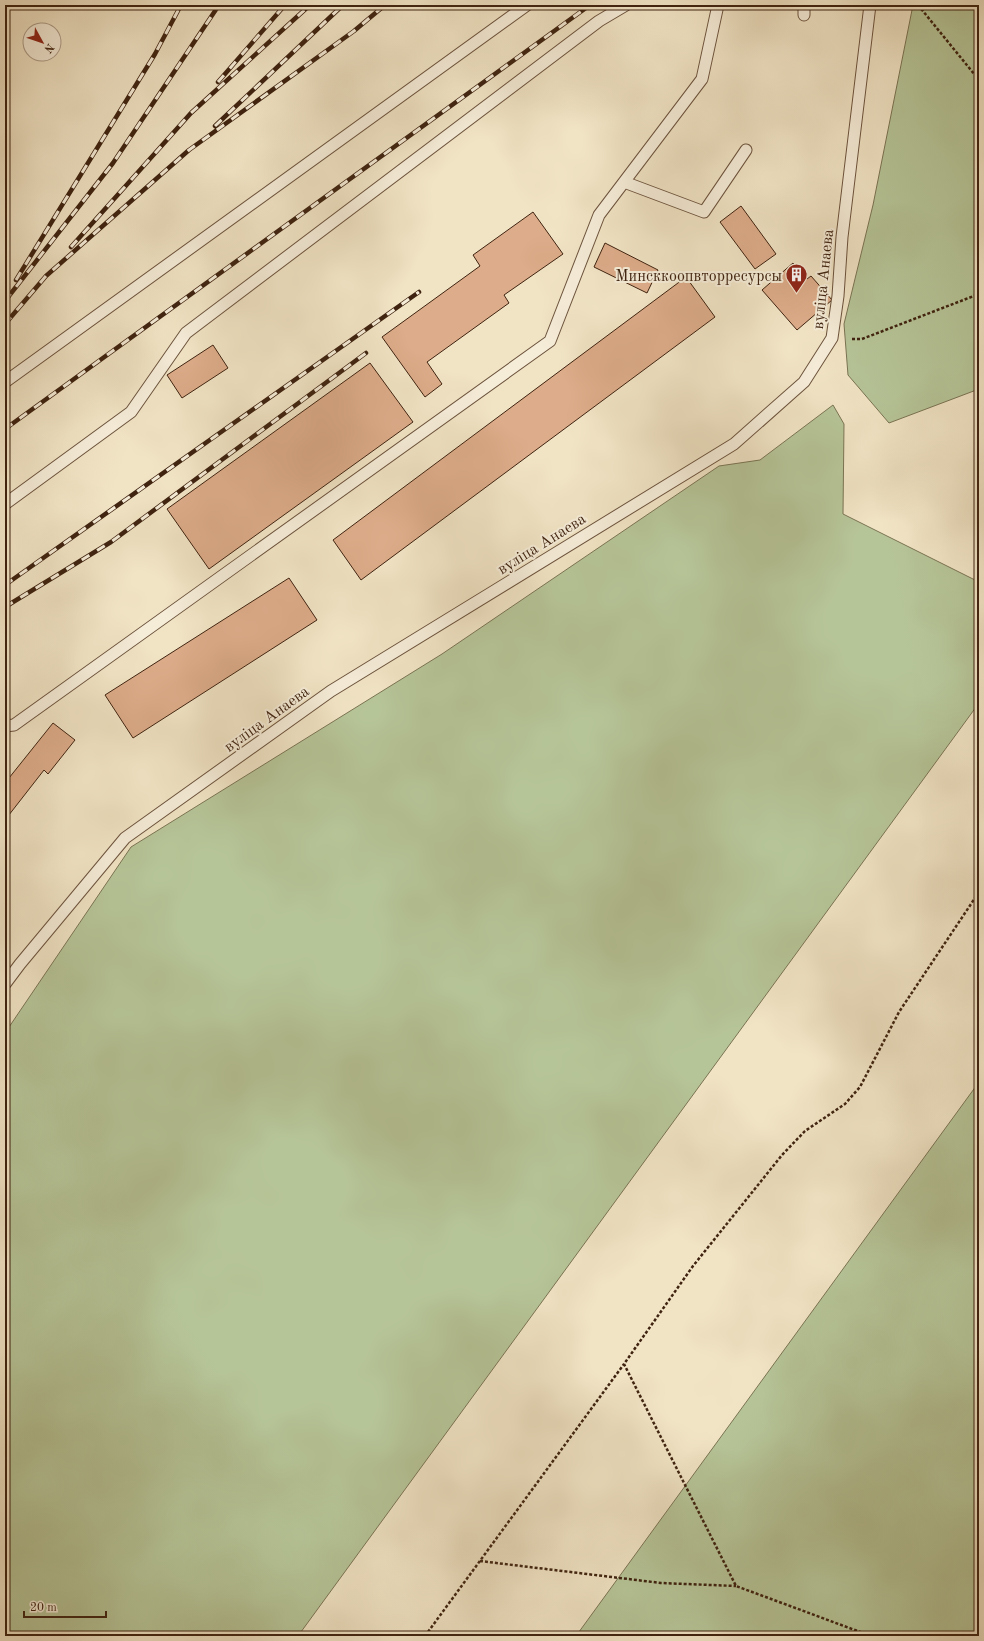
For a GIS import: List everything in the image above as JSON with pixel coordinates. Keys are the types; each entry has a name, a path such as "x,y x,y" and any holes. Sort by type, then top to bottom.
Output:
{"lane":[{"path":"5,382 527,5"},
{"path":"5,504 131,412 186,333 599,22 626,5"},
{"path":"5,726 14,725 550,341 599,215 702,79 718,5"},
{"name":"вуліца Анаева","path":"5,984 125,838 331,691 734,444 804,382 832,338 838,296 842,237 870,5"},
{"path":"624,182 704,212 746,150"}],"path":[{"path":"918,5 979,80"},
{"path":"832,338 862,339 979,294"},
{"path":"426,1636 624,1364 693,1266 782,1155 805,1131 846,1104 860,1087 899,1012 979,892"},
{"path":"624,1364 736,1586"},
{"path":"480,1561 661,1583 736,1586 871,1636"}],"green space":[{"path":"913,5 979,5 979,389 889,423 848,375 844,324 873,205"},
{"path":"833,405 844,424 843,514 979,582 979,703 298,1636 5,1636 5,1033 131,847 442,654 719,466 760,460"},
{"path":"979,1082 979,1636 576,1636"}],"building":[{"path":"741,206 776,254 755,269 720,222"},
{"path":"533,212 563,254 504,295 509,303 427,362 442,384 425,397 382,337 480,266 473,255"},
{"path":"605,243 658,270 647,293 594,267"},
{"name":"Минсккоопвторресурсы","path":"793,263 807,279 811,276 832,300 797,330 762,290"},
{"path":"686,277 715,317 361,580 333,540"},
{"path":"213,345 228,368 182,398 167,375"},
{"path":"370,363 413,422 209,569 167,509"},
{"path":"289,578 317,620 133,738 105,695"},
{"path":"53,723 75,740 48,774 44,770 5,820 5,783"}],"railway":[{"path":"16,280 155,54 181,5"},
{"path":"5,301 113,163 219,5"},
{"path":"218,82 285,5"},
{"path":"71,247 191,113 310,5"},
{"path":"215,126 343,5"},
{"path":"5,324 46,276 189,150 354,31 385,5"},
{"path":"5,429 590,5"},
{"path":"5,585 419,292"},
{"path":"5,607 111,542 366,353"}],"place":[{"name":"Минсккоопвторресурсы","path":"797,294"}]}
